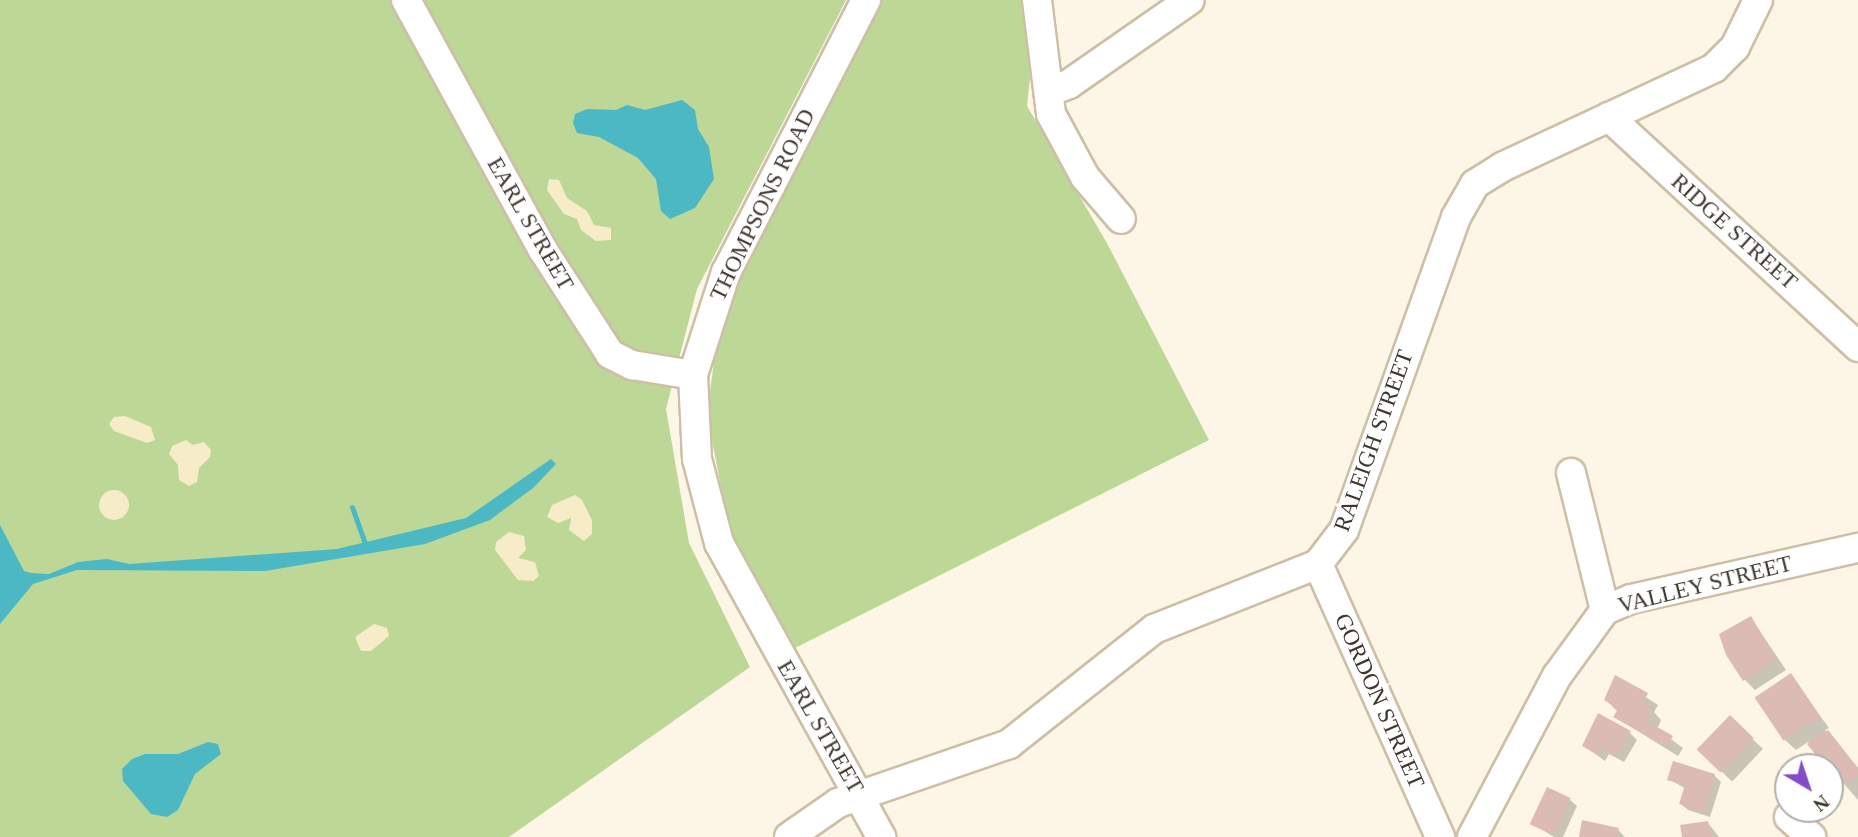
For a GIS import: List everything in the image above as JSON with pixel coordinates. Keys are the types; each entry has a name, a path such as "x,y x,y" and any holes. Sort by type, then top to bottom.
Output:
{"street":[{"name":"THOMPSONS ROAD","path":"719,543 697,459 694,375 726,272 866,0"},
{"path":"1037,0 1041,56 1051,91 1051,114 1080,166 1121,219"},
{"path":"1051,91 1069,85 1190,0"},
{"name":"RALEIGH STREET","path":"1318,564 1344,530 1456,217 1475,184 1714,68 1735,47 1758,0"},
{"name":"EARL STREET","path":"415,5 543,250 610,354 632,365 694,375"},
{"name":"RIDGE STREET","path":"1609,117 1858,347"},
{"path":"1572,473 1605,610"},
{"name":"EARL STREET","path":"719,543 881,837"},
{"name":"VALLEY STREET","path":"1472,837 1557,676 1605,610 1631,599 1858,548"},
{"path":"789,837 838,803 1009,744 1154,629 1318,564"},
{"name":"GORDON STREET","path":"1318,564 1440,837"},
{"path":"1796,823 1811,837"}],"green space":[{"path":"0,0 846,0 697,289 666,409 689,543 750,667 509,837 0,837"},
{"path":"880,0 1024,0 1030,78 1027,106 1108,245 1209,440 791,650 730,534 707,414 715,354 741,270"}],"sand":[{"path":"549,179 559,180 567,198 587,211 594,225 611,228 611,240 596,241 581,230 577,219 564,214 547,190"},
{"path":"125,416 151,427 155,440 147,443 114,431 109,424 114,417"},
{"path":"186,440 193,445 204,442 211,450 210,457 199,468 197,482 189,486 179,480 178,465 169,454 172,446"},
{"path":"114,490 125,494 129,505 125,516 114,520 103,516 99,505 103,494"},
{"path":"575,495 582,500 592,520 592,534 584,541 569,530 571,518 558,523 547,517 552,505"},
{"path":"509,532 524,536 526,550 518,558 535,562 539,576 533,581 518,580 495,550 496,542"},
{"path":"374,624 387,628 389,636 371,651 361,651 355,637"}],"water":[{"path":"682,100 695,110 698,129 709,147 714,179 695,208 670,219 661,211 656,179 638,158 599,137 577,133 573,123 575,114 587,109 616,110 627,105 645,110"},
{"path":"551,459 556,464 533,488 490,520 425,544 265,571 77,570 33,584 0,624 0,525 24,571 31,573 49,574 78,562 107,559 129,564 337,549 466,518"},
{"path":"208,742 218,744 221,754 195,774 178,810 167,817 151,814 123,781 122,769 132,759 145,754 178,754"}],"building":[{"path":"1751,616 1776,659 1743,681 1726,655 1719,634"},
{"path":"1791,673 1820,716 1784,741 1755,698"},
{"path":"1615,675 1648,693 1643,703 1652,708 1645,720 1673,736 1667,747 1613,717 1618,709 1604,700"},
{"path":"1598,713 1631,731 1616,757 1602,748 1598,755 1582,746"},
{"path":"1730,715 1754,738 1720,772 1697,750"},
{"path":"1828,730 1858,768 1858,775 1844,784 1844,753 1814,753 1807,744"},
{"path":"1673,761 1715,774 1704,812 1679,804 1685,785 1667,780"},
{"path":"1547,787 1571,798 1553,835 1530,824"},
{"path":"1582,820 1619,828 1617,837 1579,837"},
{"path":"1708,821 1711,837 1682,837 1680,825"}],"waterway":[{"path":"352,507 366,546"}]}
